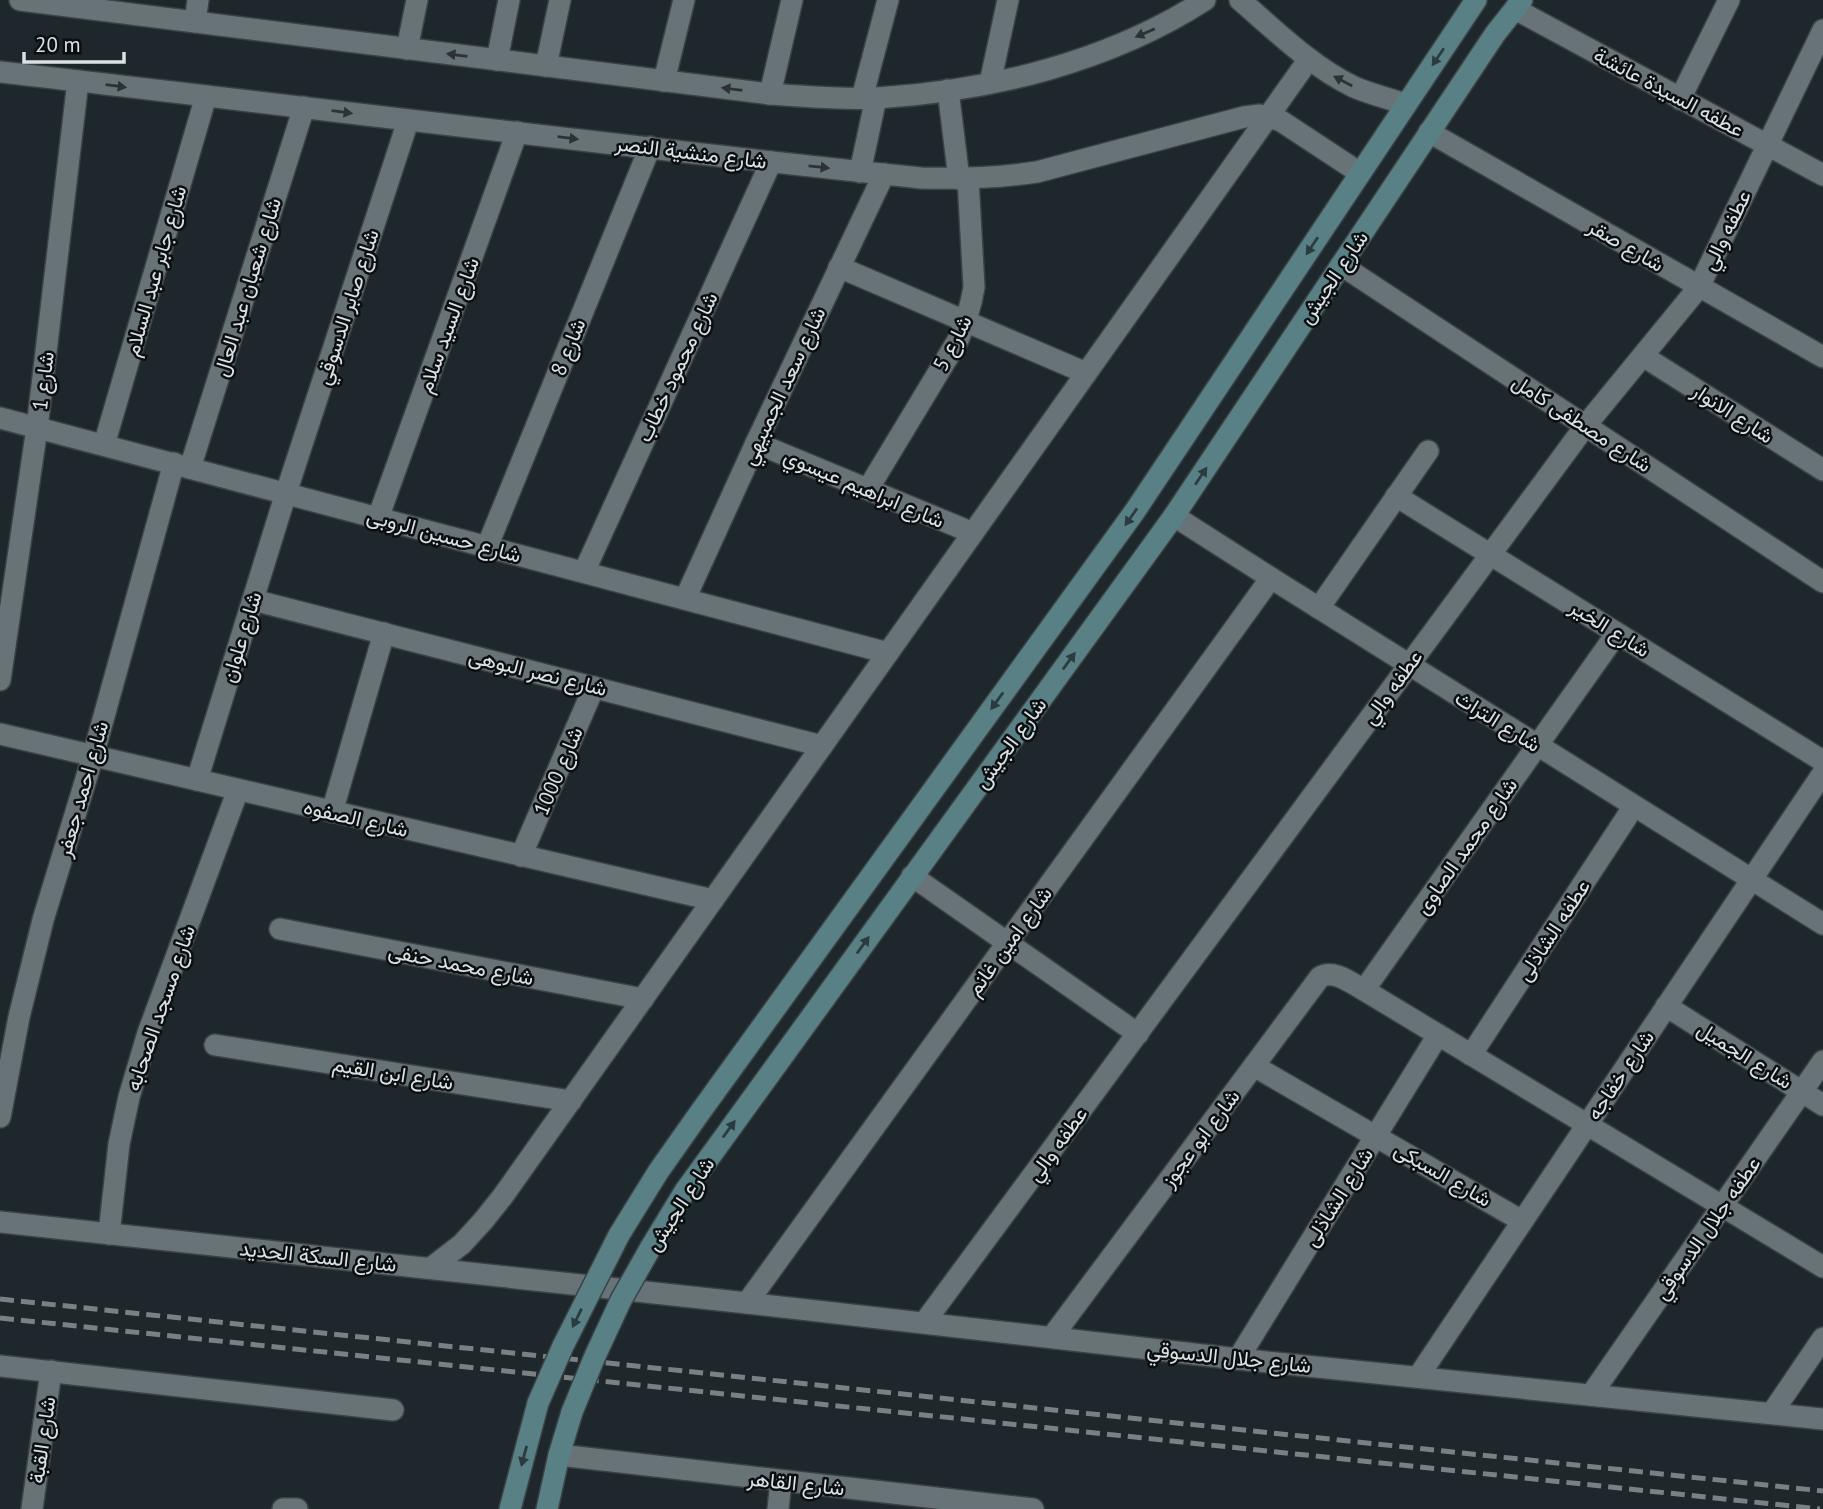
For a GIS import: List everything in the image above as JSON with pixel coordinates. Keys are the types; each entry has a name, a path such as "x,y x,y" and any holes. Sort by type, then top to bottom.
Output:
{"main road":[{"name":"شارع الجيش","path":"510,1509 538,1403 563,1346 619,1235 658,1172 1135,511 1476,0"},
{"name":"شارع الجيش","path":"547,1509 572,1412 595,1356 621,1300 693,1180 1174,516 1495,34 1519,5"},
{"path":"1360,173 1390,191"}],"street":[{"path":"21,0 122,6 195,22 770,94 869,98 948,90 1047,69 1156,29 1205,0"},
{"path":"195,22 198,0"},
{"path":"407,49 417,0"},
{"path":"497,60 509,0"},
{"path":"546,66 560,0"},
{"path":"664,81 684,0"},
{"path":"770,94 792,0"},
{"path":"860,172 869,98 888,0"},
{"path":"990,83 1008,0"},
{"path":"1240,0 1309,59 1331,74 1354,87 1406,104"},
{"path":"1680,99 1729,0"},
{"name":"عطفه السيدة عائشة","path":"1519,5 1680,99 1823,175"},
{"name":"عطفه والي","path":"924,1323 1586,425 1699,287 1822,32"},
{"path":"431,1268 462,1244 483,1221 571,1101 1309,59"},
{"name":"شارع منشية النصر","path":"0,72 921,178 1002,177 1037,172 1244,117 1268,116"},
{"name":"شارع 1","path":"0,680 37,428 78,81"},
{"name":"شارع 5","path":"868,489 958,340 971,305 974,287 963,179 948,90"},
{"name":"شارع جابر عبد السلام","path":"104,445 206,96"},
{"name":"شارع شعبان عبد العال","path":"182,465 304,107"},
{"path":"1268,116 1281,121 1360,173"},
{"name":"شارع صابر الدسوقي","path":"286,493 408,121"},
{"name":"شارع السيد سلام","path":"378,518 517,132"},
{"name":"شارع صقر","path":"1429,132 1823,357"},
{"name":"شارع 8","path":"487,547 650,147"},
{"name":"شارع محمود خطاب","path":"584,572 771,162"},
{"name":"شارع سعد الجمبيهي","path":"685,599 884,174"},
{"name":"شارع مصطفى كامل","path":"1341,265 1823,582"},
{"path":"839,267 1086,373"},
{"name":"شارع الانوار","path":"1643,356 1823,470"},
{"name":"شارع حسين الروبى","path":"0,418 888,653"},
{"name":"شارع ابراهيم عيسوي","path":"756,443 973,533"},
{"path":"1319,608 1428,451"},
{"name":"شارع احمد جعفر","path":"0,1117 3,1082 43,920 182,465"},
{"name":"شارع علوان","path":"197,780 286,493"},
{"name":"شارع الخير","path":"1396,496 1823,761"},
{"name":"شارع التراث","path":"1174,516 1823,925"},
{"name":"شارع امين غانم","path":"747,1303 1270,578"},
{"name":"شارع نصر البوهى","path":"253,600 822,746"},
{"path":"332,812 384,633"},
{"name":"شارع محمد الصاوى","path":"1364,990 1617,633"},
{"name":"شارع 1000","path":"521,856 594,687"},
{"name":"شارع الصفوه","path":"0,734 713,901"},
{"name":"شارع خفاجه","path":"1418,1377 1823,773"},
{"name":"شارع مسجد الصحابه","path":"108,1234 119,1144 129,1097 148,1033 239,790"},
{"name":"عطفه الشاذلى","path":"1471,1055 1634,806"},
{"path":"912,876 1138,1034"},
{"name":"شارع محمد حنفى","path":"279,929 643,999"},
{"name":"شارع ابو عجوز","path":"1052,1337 1323,975 1334,975 1364,990"},
{"path":"1364,990 1823,1266"},
{"name":"شارع الجميل","path":"1666,1006 1823,1105"},
{"name":"شارع الشاذلى","path":"1238,1359 1438,1035"},
{"name":"شارع ابن القيم","path":"215,1045 571,1101"},
{"name":"عطفه جلال الدسوقي","path":"1591,1395 1823,1061"},
{"name":"شارع السبكى","path":"1254,1066 1522,1221"},
{"name":"شارع السكة الحديد","path":"0,1222 636,1291"},
{"name":"شارع جلال الدسوقي","path":"636,1291 1238,1359 1823,1419"},
{"path":"1772,1413 1823,1338"},
{"path":"0,1366 393,1410"},
{"name":"شارع القبة","path":"32,1509 51,1371"},
{"name":"شارع القاهر","path":"559,1455 1033,1509"},
{"path":"778,1509 781,1481"},
{"path":"283,1509 297,1509"}],"railway":[{"path":"0,1299 1823,1491"},
{"path":"0,1318 1820,1509"}]}
